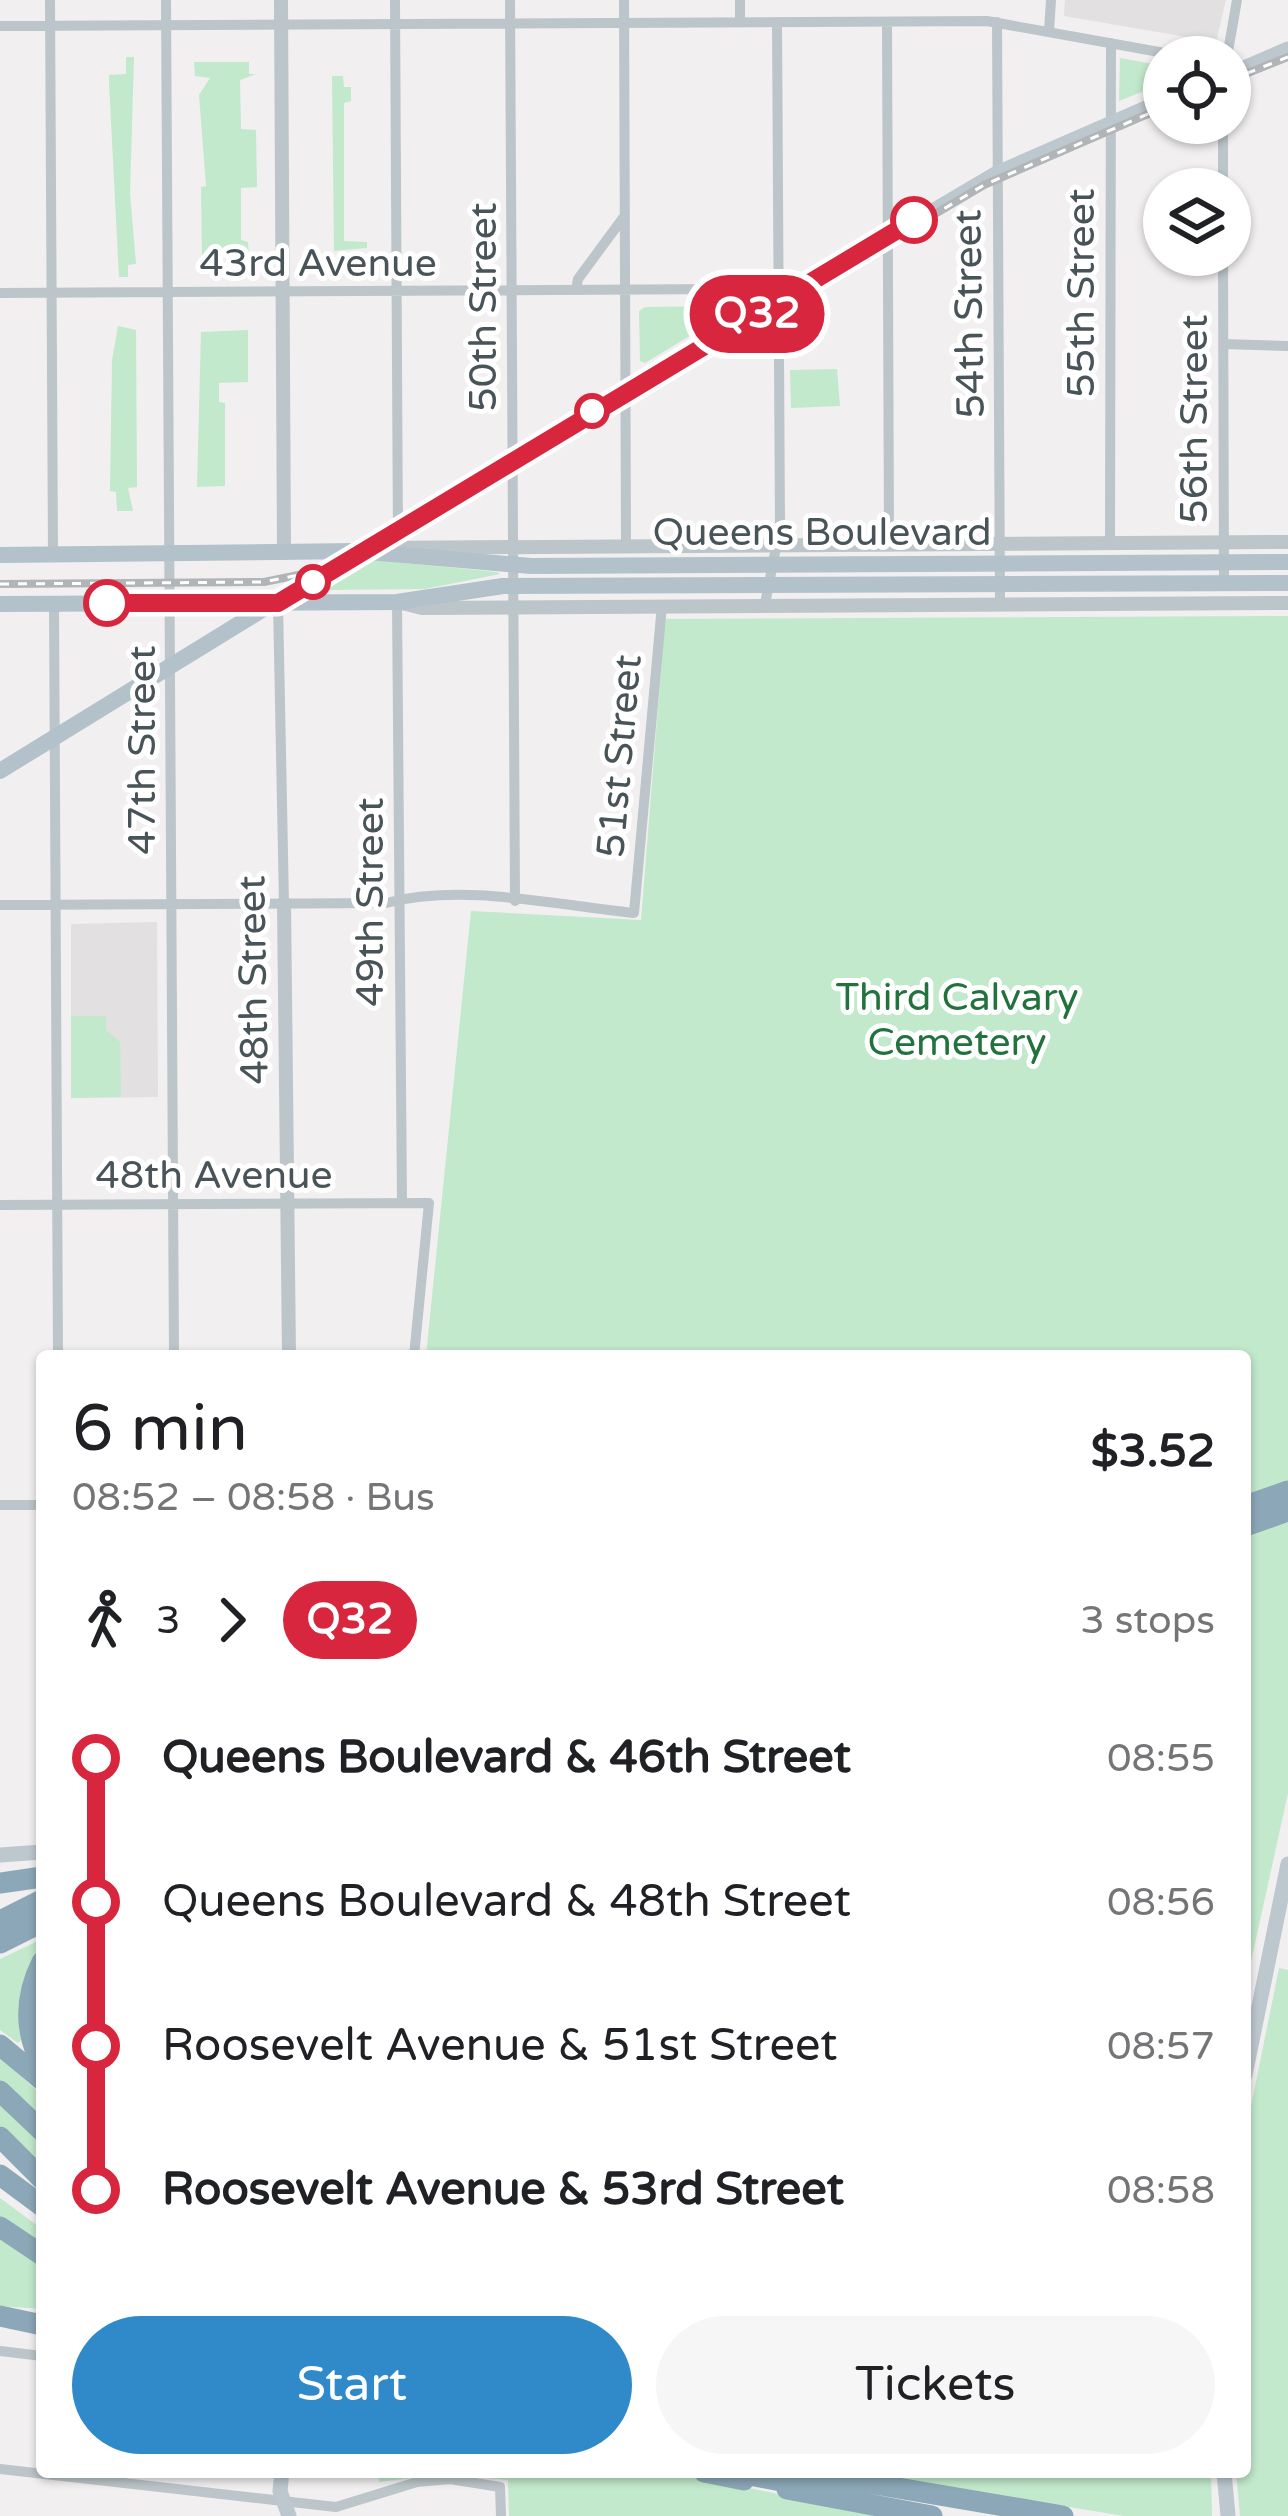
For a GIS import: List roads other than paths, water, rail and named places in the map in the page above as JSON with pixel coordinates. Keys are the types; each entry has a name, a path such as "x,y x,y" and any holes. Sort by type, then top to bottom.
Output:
{"highway":[{"path":"1251,1508 1288,1495"},
{"path":"1251,1524 1288,1511"},
{"path":"0,1883 36,1878"},
{"path":"0,1921 36,1903"},
{"path":"0,1943 36,1925"},
{"path":"36,1977 28,2022 36,2047"},
{"path":"0,2045 36,2075"},
{"path":"0,2092 36,2125"},
{"path":"0,2138 36,2175"},
{"path":"0,2151 36,2177"},
{"path":"0,2175 36,2202"},
{"path":"0,2227 36,2251"},
{"path":"0,2314 36,2314"},
{"path":"0,2314 36,2323"},
{"path":"735,2478 932,2516"},
{"path":"765,2478 969,2516"},
{"path":"811,2478 1023,2516"},
{"path":"839,2478 1064,2516"}],"main road":[{"path":"1251,63 1288,49"},
{"path":"0,770 357,551 398,537 626,389 997,172 1143,109"},
{"name":"Queens Boulevard","path":"0,555 357,551 514,565 1288,562"},
{"name":"Queens Boulevard","path":"0,604 398,602 514,586 1288,583"},
{"path":"0,1855 36,1852"},
{"path":"1251,2046 1288,1864"},
{"path":"283,2478 286,2509"},
{"path":"1225,2478 1228,2516"}],"street":[{"path":"50,0 53,555"},
{"name":"47th Street","path":"166,0 174,1350"},
{"path":"280,0 284,553"},
{"path":"395,0 398,537"},
{"name":"50th Street","path":"510,0 515,901"},
{"path":"624,0 626,543"},
{"path":"740,0 740,22"},
{"path":"1049,32 1051,0"},
{"path":"1231,36 1237,0"},
{"path":"764,604 777,543 777,22"},
{"path":"887,22 890,542"},
{"path":"0,26 997,22 1143,49"},
{"name":"54th Street","path":"997,22 1000,605"},
{"name":"55th Street","path":"1110,542 1111,43"},
{"path":"576,290 624,216"},
{"name":"56th Street","path":"1223,276 1224,583"},
{"name":"43rd Avenue","path":"0,293 738,290 779,301"},
{"path":"1223,344 1288,346"},
{"name":"Queens Boulevard","path":"398,537 514,544 1288,542"},
{"name":"Queens Boulevard","path":"398,602 422,608 1288,603"},
{"name":"49th Street","path":"398,602 402,1203"},
{"name":"48th Street","path":"278,603 289,1350"},
{"path":"54,604 58,1350"},
{"name":"51st Street","path":"515,901 634,913 662,605"},
{"path":"0,904 284,903 426,895 515,901"},
{"name":"48th Avenue","path":"0,1205 429,1203 415,1350"},
{"path":"0,1505 36,1505"},
{"path":"0,2351 36,2355"},
{"path":"0,2469 36,2474"},
{"path":"64,2478 286,2509 359,2510 416,2482 460,2480 500,2487 501,2516"}],"railway":[{"path":"1251,72 1288,57"},
{"path":"0,584 264,582 338,567 984,185 1143,116"}],"park label":[{"name":"Third Calvary Cemetery","path":"957,1018"}]}
